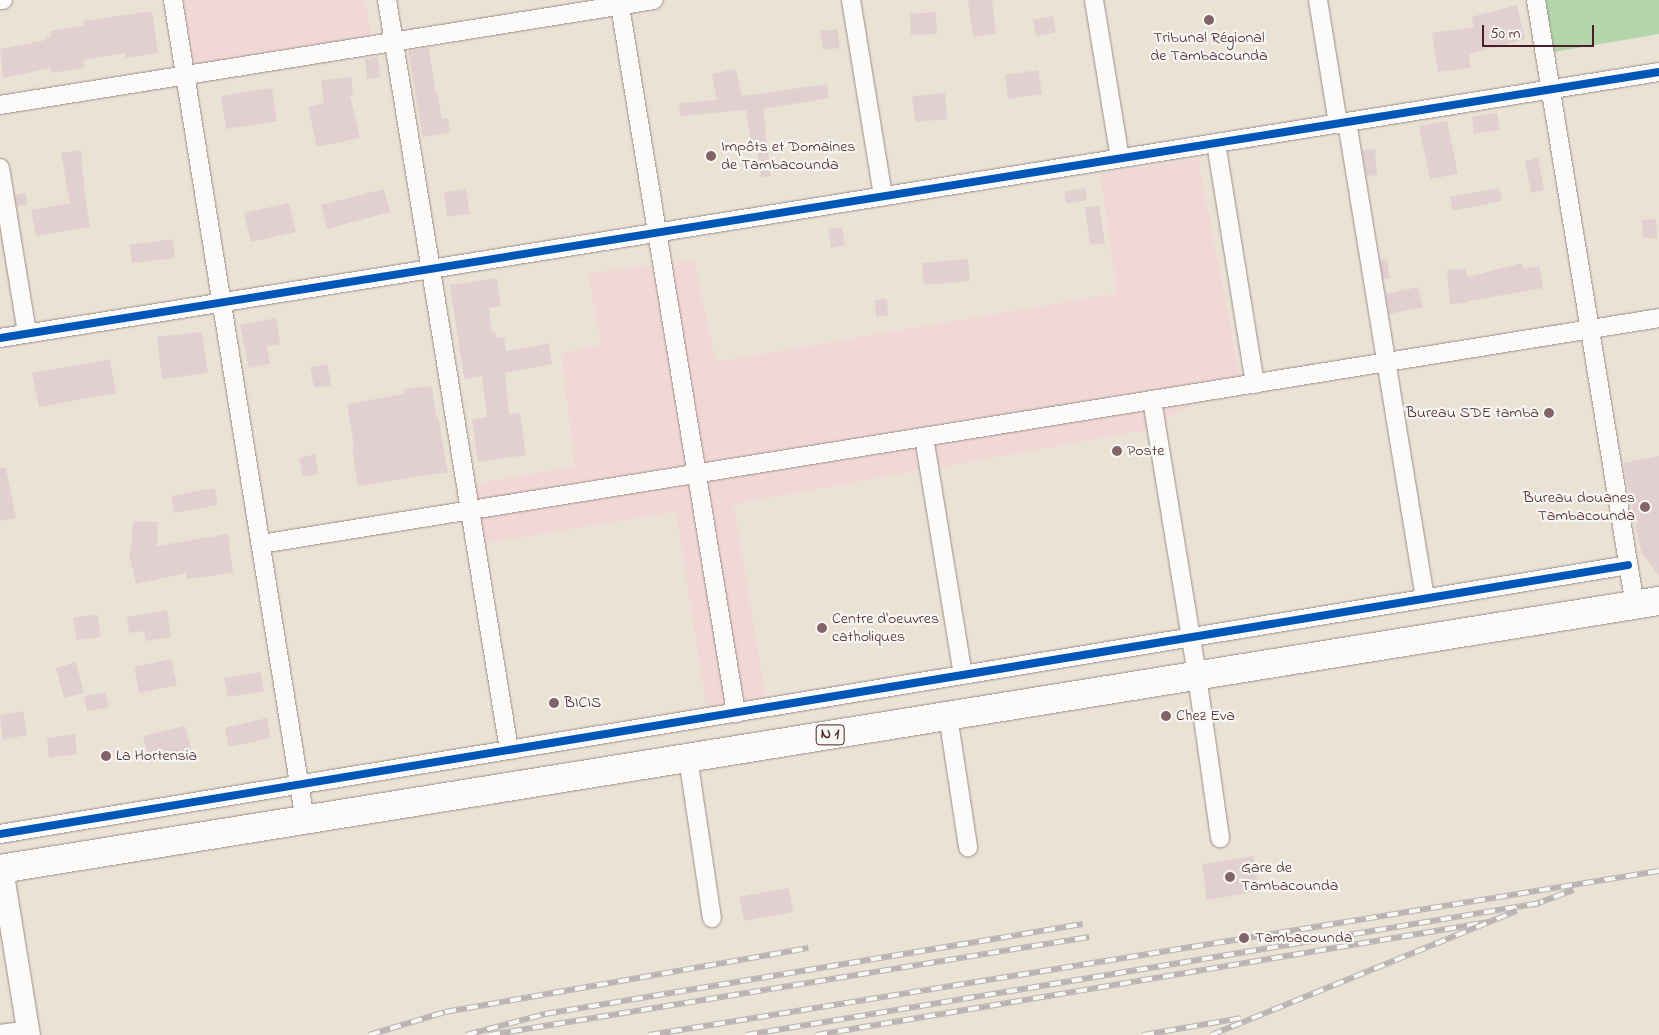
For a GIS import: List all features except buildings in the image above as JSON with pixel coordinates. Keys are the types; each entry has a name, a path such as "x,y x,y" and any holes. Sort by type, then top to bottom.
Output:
{"highway":[{"name":"N 1","path":"1,869 1647,603"}],"street":[{"path":"173,0 306,820"},
{"path":"387,0 509,750"},
{"path":"0,105 394,42 620,3 654,0"},
{"path":"851,0 883,196"},
{"path":"1094,0 1120,158"},
{"path":"1318,0 1386,362 1425,599"},
{"path":"1536,0 1628,565 1647,603"},
{"path":"620,3 736,712"},
{"path":"0,338 1659,72"},
{"path":"1216,143 1255,384"},
{"path":"0,168 4,214 27,333"},
{"path":"261,544 1659,318"},
{"path":"1152,400 1191,637 1220,838"},
{"path":"924,437 963,675"},
{"path":"0,834 1628,565"},
{"path":"948,716 968,847"},
{"path":"688,758 712,918"},
{"path":"0,1034 28,1032 1,869"}],"shaded area":[{"path":"183,0 365,0 371,35 194,65"},
{"path":"1198,159 1240,376 1147,430 734,504 766,700 707,711 676,512 481,544 470,485 575,466 561,353 601,345 588,273 694,260 716,362 1117,293 1100,173"}],"green space":[{"path":"1545,0 1659,0 1659,34 1554,52"}],"railway":[{"path":"649,1035 1659,871"},
{"path":"1533,905 1573,890"},
{"path":"746,1035 1540,903"},
{"path":"1211,1035 1517,911"},
{"path":"816,1035 1489,922"},
{"path":"466,1035 545,1014 1083,924"},
{"path":"489,1035 1089,937"},
{"path":"369,1035 445,1012 808,948"},
{"path":"1143,1035 1241,1018"}],"cycle path":[{"path":"0,338 1659,72"},
{"path":"0,834 1628,565"}],"place":[{"name":"Tribunal Régional de Tambacounda","path":"1209,20"},
{"name":"Impôts et Domaines de Tambacounda","path":"711,156"},
{"name":"Bureau SDE tamba","path":"1549,413"},
{"name":"Poste","path":"1117,451"},
{"name":"Bureau douanes Tambacounda","path":"1645,507"},
{"name":"Centre d'oeuvres catholiques","path":"822,628"},
{"name":"BICIS","path":"554,703"},
{"name":"Chez Eva","path":"1166,716"},
{"name":"La Hortensia","path":"106,756"},
{"name":"Gare de Tambacounda","path":"1230,877"},
{"name":"Tambacounda","path":"1244,938"}]}
